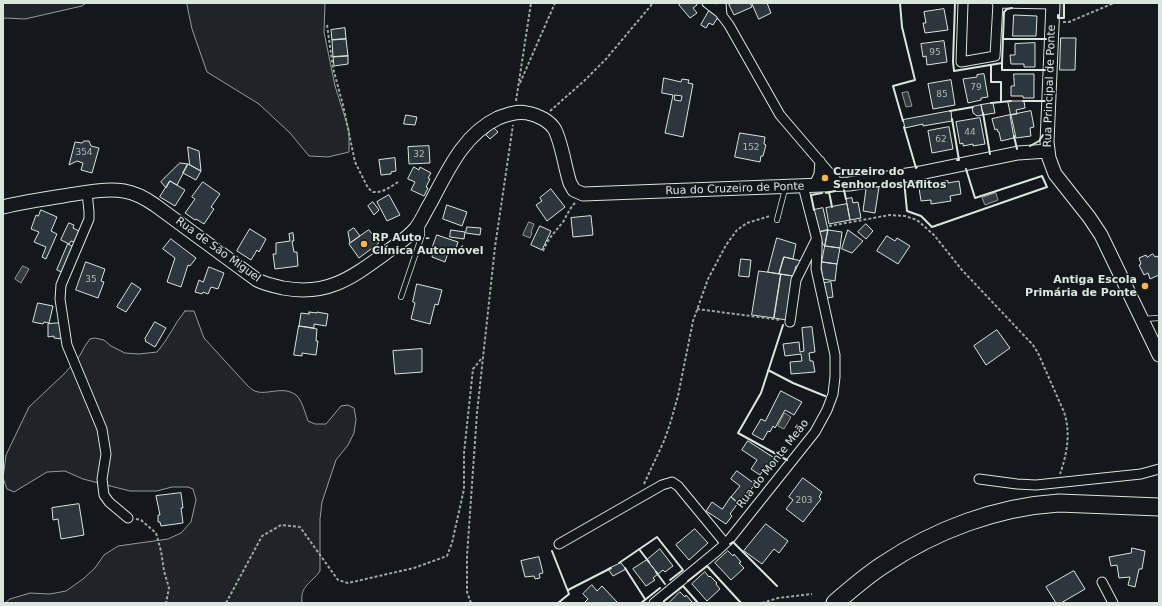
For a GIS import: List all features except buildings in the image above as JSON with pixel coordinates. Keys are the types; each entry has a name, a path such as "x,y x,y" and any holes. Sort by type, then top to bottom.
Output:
{"highway":[{"path":"835,603 882,566 914,546 958,526 995,513 1032,505 1059,503 1159,507"},
{"path":"849,603 879,580 916,556 960,535 992,524 1039,514 1072,512 1159,516"}],"street":[{"path":"707,3 722,16 734,32 780,115 839,184"},
{"path":"722,3 722,16"},
{"path":"963,3 961,62 995,56 998,3 1053,3"},
{"name":"Rua Principal de Ponte","path":"1053,3 1048,150 1050,162 1054,171 1090,217 1104,241 1159,355"},
{"path":"511,113 530,113 542,118 551,125 557,134 572,187 576,192 583,194"},
{"name":"Rua de São Miguel","path":"3,207 104,190 132,193 143,197 155,205 257,280 271,285 299,290 313,290 326,287 351,276 404,239 417,227 421,221 460,150 488,123 511,113"},
{"name":"Rua do Cruzeiro de Ponte","path":"583,194 839,184 913,174 1015,154 1048,150"},
{"path":"809,186 819,174 820,161"},
{"name":"Rua do Monte Meão","path":"654,603 725,543 815,432 832,399 835,377 835,360 816,269 817,240 809,186"},
{"path":"87,192 89,212 88,222 61,285 59,297 67,345 102,429 106,454 102,479 104,493 109,502 128,518"},
{"path":"790,322 796,280 817,240"},
{"path":"979,479 1024,485 1141,474 1159,469"},
{"path":"559,544 667,483 675,483 725,543"},
{"path":"1102,582 1113,603"}],"lane":[{"path":"777,220 786,186"},
{"path":"401,297 422,235 423,228 421,221"},
{"path":"1142,319 1159,318"}],"path":[{"path":"519,86 531,3"},
{"path":"471,603 467,592 467,556 477,413 482,358 511,113 519,86 555,3"},
{"path":"542,118 599,67 652,3"},
{"path":"1052,22 1069,22 1114,3"},
{"path":"327,25 333,68 357,166 368,188 373,192 382,192 398,182"},
{"path":"543,251 550,236 563,221 571,207 583,194"},
{"path":"637,500 664,441 670,424 678,396 697,309 708,279 733,234 747,223 779,214"},
{"path":"829,226 890,215 905,216 917,220 934,235 962,270 1033,345 1038,352 1067,421 1067,452 1057,483"},
{"path":"697,309 790,322"},
{"path":"226,603 262,536 281,525 300,527 338,580 348,583 414,568 447,556 452,543 464,488 464,453 473,369 482,358"},
{"path":"141,520 156,533 169,588 166,603"},
{"path":"762,603 778,598 812,594"}],"shaded area":[{"path":"3,3 86,3 82,6 25,19 3,18"},
{"path":"187,3 325,3 324,32 335,86 349,130 349,152 328,157 309,156 290,133 259,104 207,72 192,29"},
{"path":"1058,3 1064,3 1064,18 1058,18"},
{"path":"908,92 912,106 906,107 902,93"},
{"path":"996,193 998,200 985,205 982,198"},
{"path":"529,222 534,224 530,238 523,235"},
{"path":"23,266 29,269 21,283 15,279"},
{"path":"185,311 194,311 204,338 253,390 259,392 291,392 300,400 308,421 315,424 326,424 341,406 348,405 354,408 356,419 354,433 348,445 336,460 322,502 320,519 320,571 304,588 302,603 5,603 10,599 30,593 50,594 66,591 95,568 104,555 118,546 168,539 181,533 191,522 196,500 193,489 188,487 172,487 157,491 130,491 83,479 65,471 47,472 14,492 7,489 3,478 6,455 29,407 65,373 79,357 90,339 95,338 104,340 111,346 125,353 139,354 157,352"},
{"path":"785,413 791,417 784,429 778,426"}],"wall":[{"path":"900,3 902,27 915,80 893,86 903,121"},
{"path":"955,3 954,71 1002,63 1004,12 1007,9 1012,8"},
{"path":"1058,15 1058,18 1064,18 1064,3"},
{"path":"1003,39 1047,39"},
{"path":"1002,63 1002,70 1046,70"},
{"path":"991,65 991,82 1001,82 1001,102"},
{"path":"991,103 1011,101"},
{"path":"1023,101 1045,101"},
{"path":"950,111 973,107"},
{"path":"983,113 990,154"},
{"path":"952,119 959,160 957,160"},
{"path":"904,127 916,168 917,167"},
{"path":"1030,146 1039,141 1043,135"},
{"path":"1014,136 1017,149"},
{"path":"904,180 907,211 921,216 932,227 1047,187 1042,176 975,198 966,169"},
{"path":"844,190 846,199"},
{"path":"826,193 835,191"},
{"path":"829,192 832,207"},
{"path":"814,210 811,195 822,193"},
{"path":"783,325 761,393 738,433 787,460"},
{"path":"768,370 793,383 825,396"},
{"path":"619,563 657,537 683,570 670,580"},
{"path":"730,544 733,542 777,586"},
{"path":"639,549 649,562"},
{"path":"552,551 569,594 558,603"},
{"path":"688,581 707,566 741,603"},
{"path":"568,590 611,568"},
{"path":"625,568 645,599"},
{"path":"656,572 665,584"},
{"path":"664,601 683,586 698,603"},
{"path":"641,603 660,588"}],"place":[{"name":"Cruzeiro do Senhor dos Aflitos","path":"825,178"},
{"name":"RP Auto - Clínica Automóvel","path":"364,244"},
{"name":"Antiga Escola Primária de Ponte","path":"1145,286"}]}
